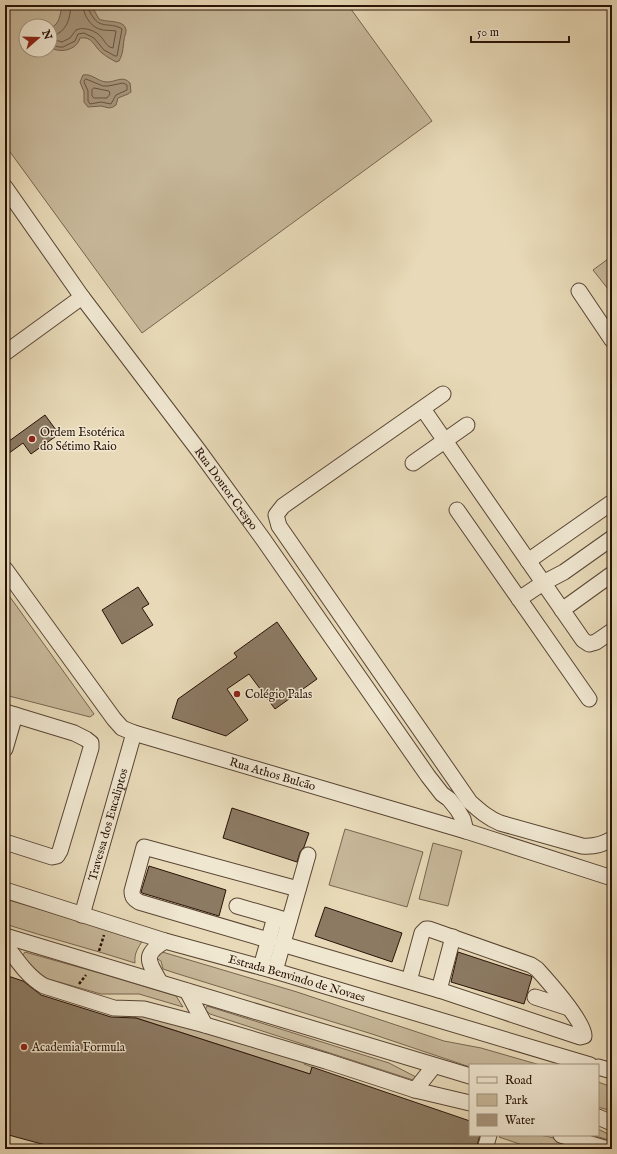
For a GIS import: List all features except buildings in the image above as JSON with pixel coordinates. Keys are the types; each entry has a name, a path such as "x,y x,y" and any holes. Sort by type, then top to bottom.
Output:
{"street":[{"name":"Rua Doutor Crespo","path":"5,187 82,297 199,451 263,539 442,794 457,809 463,819 466,832"},
{"path":"579,291 612,340"},
{"path":"5,353 82,297"},
{"path":"443,394 283,506 276,515 279,526 470,802 489,818 500,823 582,846 592,847 603,844 612,839"},
{"path":"422,409 583,640 589,644 596,642 612,630"},
{"path":"413,463 467,425"},
{"path":"528,561 611,503"},
{"path":"457,510 589,699"},
{"path":"519,599 543,583 564,572 612,538"},
{"name":"Rua Athos Bulcão","path":"5,569 122,728 134,733 609,874"},
{"path":"562,610 612,574"},
{"path":"5,749 10,713 74,733 91,743 91,748 60,851 57,856 52,857 5,842"},
{"name":"Travessa dos Eucaliptos","path":"82,915 134,733"},
{"name":"Rua Doutor Crespo","path":"442,794 447,826"},
{"path":"298,889 144,847 132,896 139,902 275,942 408,981 439,990 580,1038 584,1036 584,1031 569,1008 537,969 530,965 429,929 424,930 408,981"},
{"path":"260,967 275,942 282,919 298,889 308,855"},
{"name":"Estrada Benvindo de Novaes","path":"5,890 164,941 275,971 587,1064"},
{"path":"237,906 282,919"},
{"path":"5,936 469,1076"},
{"path":"439,990 453,938"},
{"path":"160,982 152,969 149,960 150,954 154,948 164,941"},
{"path":"275,942 275,971"},
{"path":"5,944 34,981 44,986 114,1008 144,1009 205,1025 332,1063 415,1090 469,1103"},
{"path":"188,991 205,1025"},
{"path":"535,997 569,1008"},
{"path":"415,1090 434,1066"},
{"path":"599,1067 612,1072"},
{"path":"599,1116 612,1123"},
{"path":"485,1149 489,1136"},
{"path":"564,1136 604,1148 612,1148"}],"green space":[{"path":"5,5 348,5 432,121 142,333 5,145"},
{"path":"612,256 612,294 593,270"},
{"path":"5,590 94,714 90,717 5,695"},
{"path":"345,829 423,852 407,907 329,885"},
{"path":"433,843 462,851 448,906 419,899"},
{"path":"5,899 143,940 136,953 135,963 5,924"},
{"path":"159,951 297,992 444,1041 481,1048 537,1064 469,1064 469,1067 372,1034 163,969 161,961 154,957"},
{"path":"25,952 176,996 183,1007 139,994 101,994 45,978 22,956"},
{"path":"207,1006 389,1063 416,1077 419,1082 210,1014 205,1010"},
{"path":"135,1010 305,1060 304,1064 312,1067 310,1074 115,1011"},
{"path":"599,1082 612,1087 612,1111 599,1107"},
{"path":"599,1130 612,1136 612,1141 595,1136 599,1136"},
{"path":"545,1136 564,1142 565,1149 553,1149 541,1144 538,1149 534,1149 499,1137"}],"water":[{"path":"63,5 91,5 99,19 120,23 125,27 126,32 119,61 116,62 106,56 99,51 91,40 84,38 80,38 72,48 68,50 58,50 58,21"},
{"path":"83,75 89,75 104,82 125,79 130,83 131,92 118,98 116,105 113,107 88,107 84,102 84,92 80,82"}],"place":[{"name":"Ordem Esotérica do Sétimo Raio","path":"32,439"},
{"name":"Colégio Palas","path":"237,694"},
{"name":"Academia Formula","path":"24,1047"}]}
